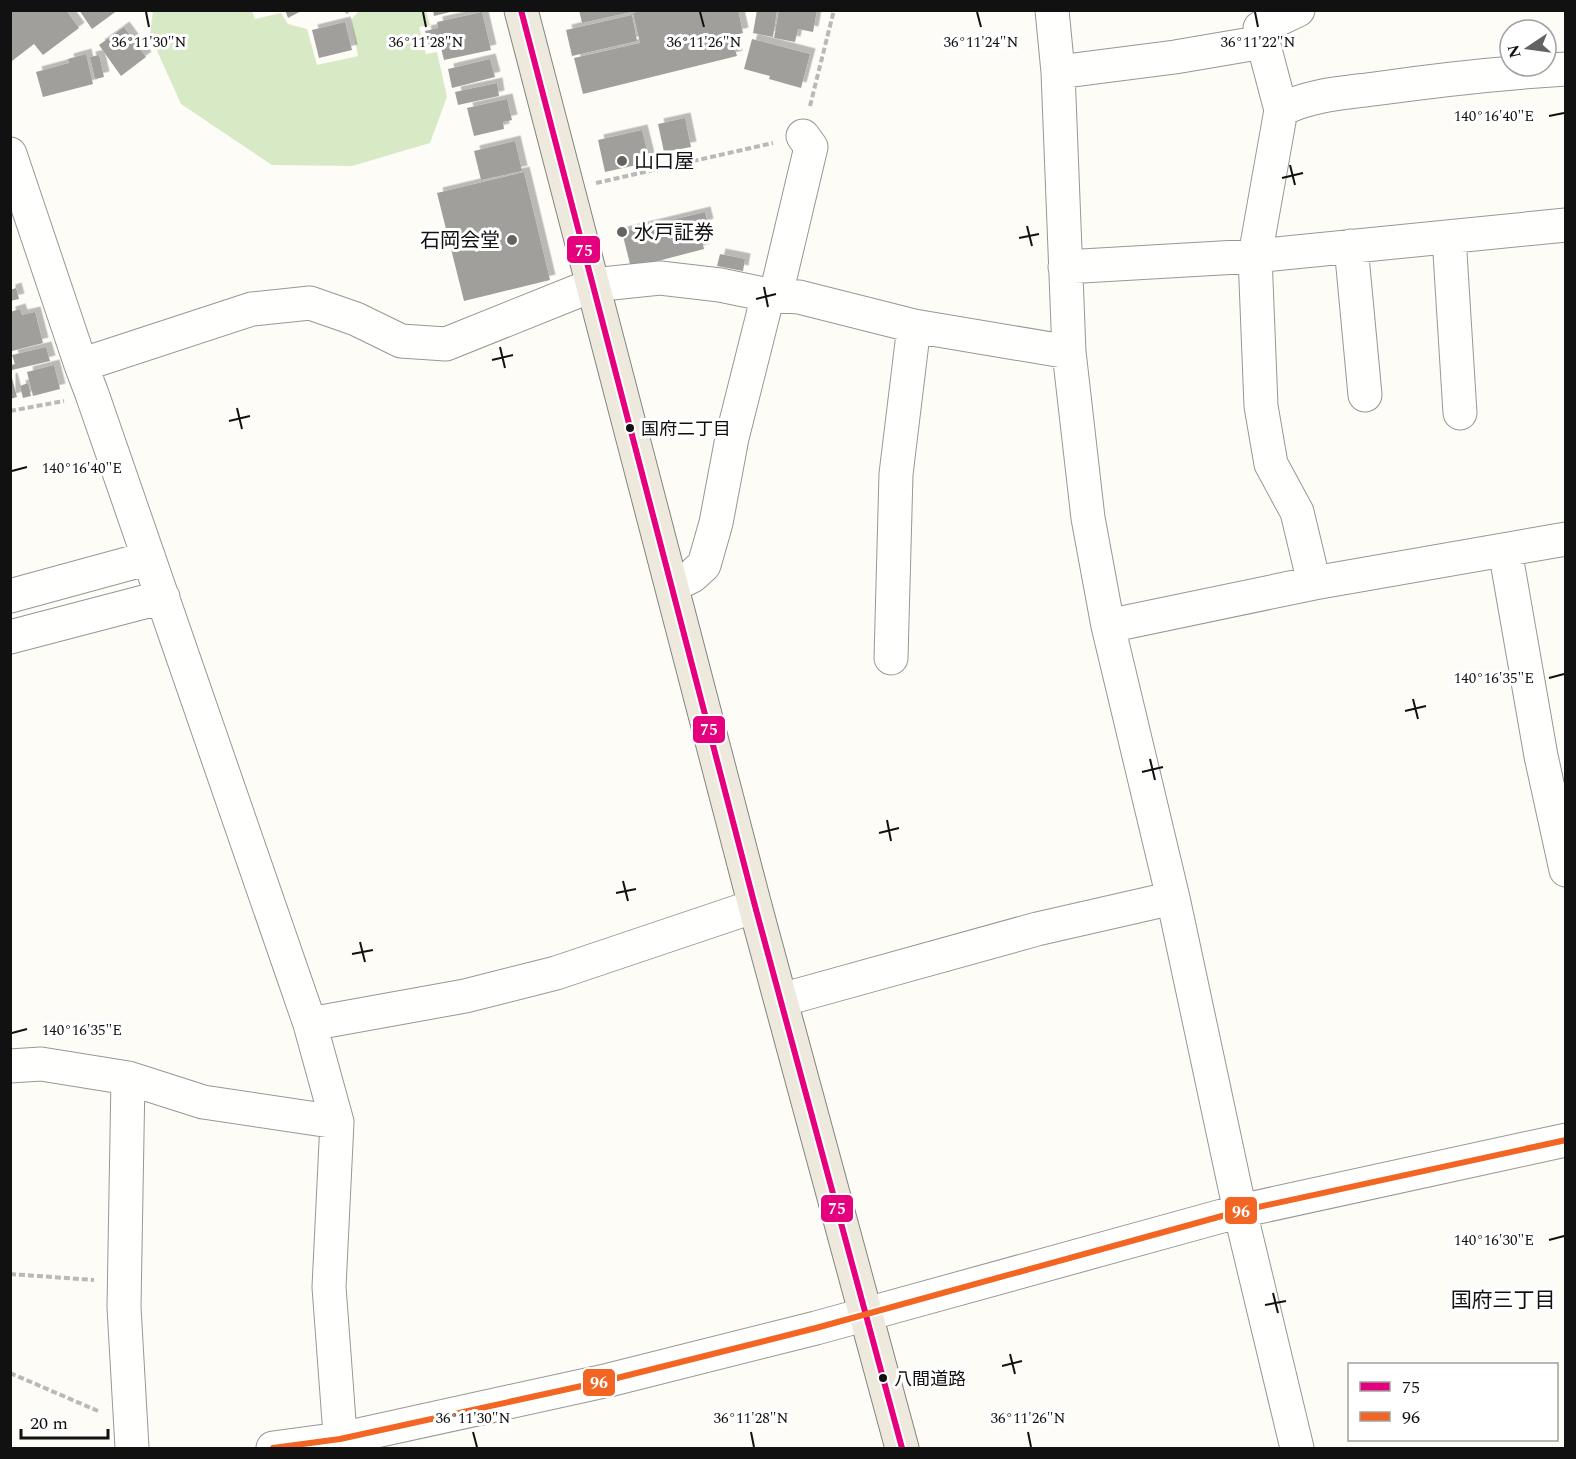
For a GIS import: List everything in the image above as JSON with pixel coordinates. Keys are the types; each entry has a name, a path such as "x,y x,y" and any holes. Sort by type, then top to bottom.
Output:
{"main road":[{"path":"521,10 755,906 902,1449"}],"street":[{"path":"1052,10 1058,72 1069,352 1088,518 1108,626 1173,898 1240,1211 1297,1449"},
{"path":"1298,10 1260,28 1281,110 1261,233 1255,256 1261,406 1271,464 1297,512 1314,583"},
{"path":"1058,72 1175,57 1263,42"},
{"path":"1281,110 1296,102 1361,91 1486,74 1566,69"},
{"path":"672,586 692,576 704,565 716,524 732,438 768,296 778,286 811,147 803,136"},
{"path":"10,154 310,1024 337,1122 329,1287 341,1444"},
{"path":"1065,267 1255,256 1566,225"},
{"path":"1449,237 1461,414"},
{"path":"1351,246 1365,395"},
{"path":"81,365 252,309 310,303 356,319 401,340 446,344 593,285 660,278 720,285 768,296 799,297 914,326 1069,352"},
{"path":"891,658 896,474 914,326"},
{"path":"1108,626 1314,583 1566,539"},
{"path":"1505,550 1541,756 1566,870"},
{"path":"10,596 149,558"},
{"path":"10,637 163,597"},
{"path":"781,1000 1037,929 1173,898"},
{"path":"310,1024 465,996 556,973 755,906"},
{"path":"10,1066 41,1064 128,1078 203,1102 337,1122"},
{"path":"128,1078 125,1282 131,1437"},
{"path":"273,1449 341,1444 609,1380 867,1314 1240,1211 1566,1140"}],"path":[{"path":"594,183 803,136 834,10"},
{"path":"10,411 70,400"},
{"path":"10,1274 125,1282"},
{"path":"10,1373 131,1437"}],"green space":[{"path":"153,11 252,11 255,19 281,13 288,24 307,29 317,65 358,56 351,20 359,11 426,11 430,25 419,27 426,54 437,52 447,97 430,143 352,166 272,165 181,104 150,35"}],"building":[{"path":"10,10 66,10 79,28 43,55 34,44 12,61"},
{"path":"79,10 118,10 92,29"},
{"path":"285,10 303,10 288,18"},
{"path":"433,10 454,10 454,11 434,16"},
{"path":"579,10 630,10 631,12 582,23"},
{"path":"645,10 738,10 743,33 731,36 737,56 583,94 574,58 640,43 633,13"},
{"path":"757,10 777,10 773,37 753,33"},
{"path":"779,10 817,10 813,32 798,29 795,42 774,38"},
{"path":"482,12 491,50 444,60 440,44 429,46 425,31 438,28 437,22"},
{"path":"632,15 637,41 572,56 566,30"},
{"path":"345,22 352,50 319,58 312,30"},
{"path":"124,27 146,57 121,76 99,45"},
{"path":"752,39 810,54 801,88 744,69"},
{"path":"86,54 93,84 43,97 36,72 69,63 68,59"},
{"path":"99,55 104,77 95,79 90,57"},
{"path":"490,59 495,77 452,88 448,69"},
{"path":"497,83 499,96 458,105 455,92"},
{"path":"507,99 512,120 503,122 504,129 474,136 467,108"},
{"path":"685,118 691,147 664,152 658,124"},
{"path":"642,130 650,162 605,172 598,140"},
{"path":"515,141 522,171 481,180 474,151"},
{"path":"524,172 550,280 464,301 437,193"},
{"path":"705,212 708,224 699,227 704,249 631,268 622,232"},
{"path":"720,254 745,259 743,271 717,266"},
{"path":"16,288 19,299 10,301 10,290"},
{"path":"20,309 22,315 35,312 43,343 12,351 10,312"},
{"path":"46,347 50,361 12,370 11,365 15,364 12,355"},
{"path":"54,365 60,389 33,396 27,372"},
{"path":"12,378 17,397 10,399 10,379"},
{"path":"28,383 31,396 23,398 20,386"}],"transit line":[{"name":"75","path":"521,10 755,906 902,1448"},
{"name":"96","path":"273,1448 340,1439 609,1380 816,1328 1240,1211 1566,1140"}],"place":[{"name":"山口屋","path":"622,161"},
{"name":"水戸証券","path":"622,232"},
{"name":"石岡会堂","path":"512,240"},
{"name":"国府二丁目","path":"630,428"},
{"name":"八間道路","path":"883,1378"}],"district":[{"name":"国府三丁目","path":"1503,1300"}]}
